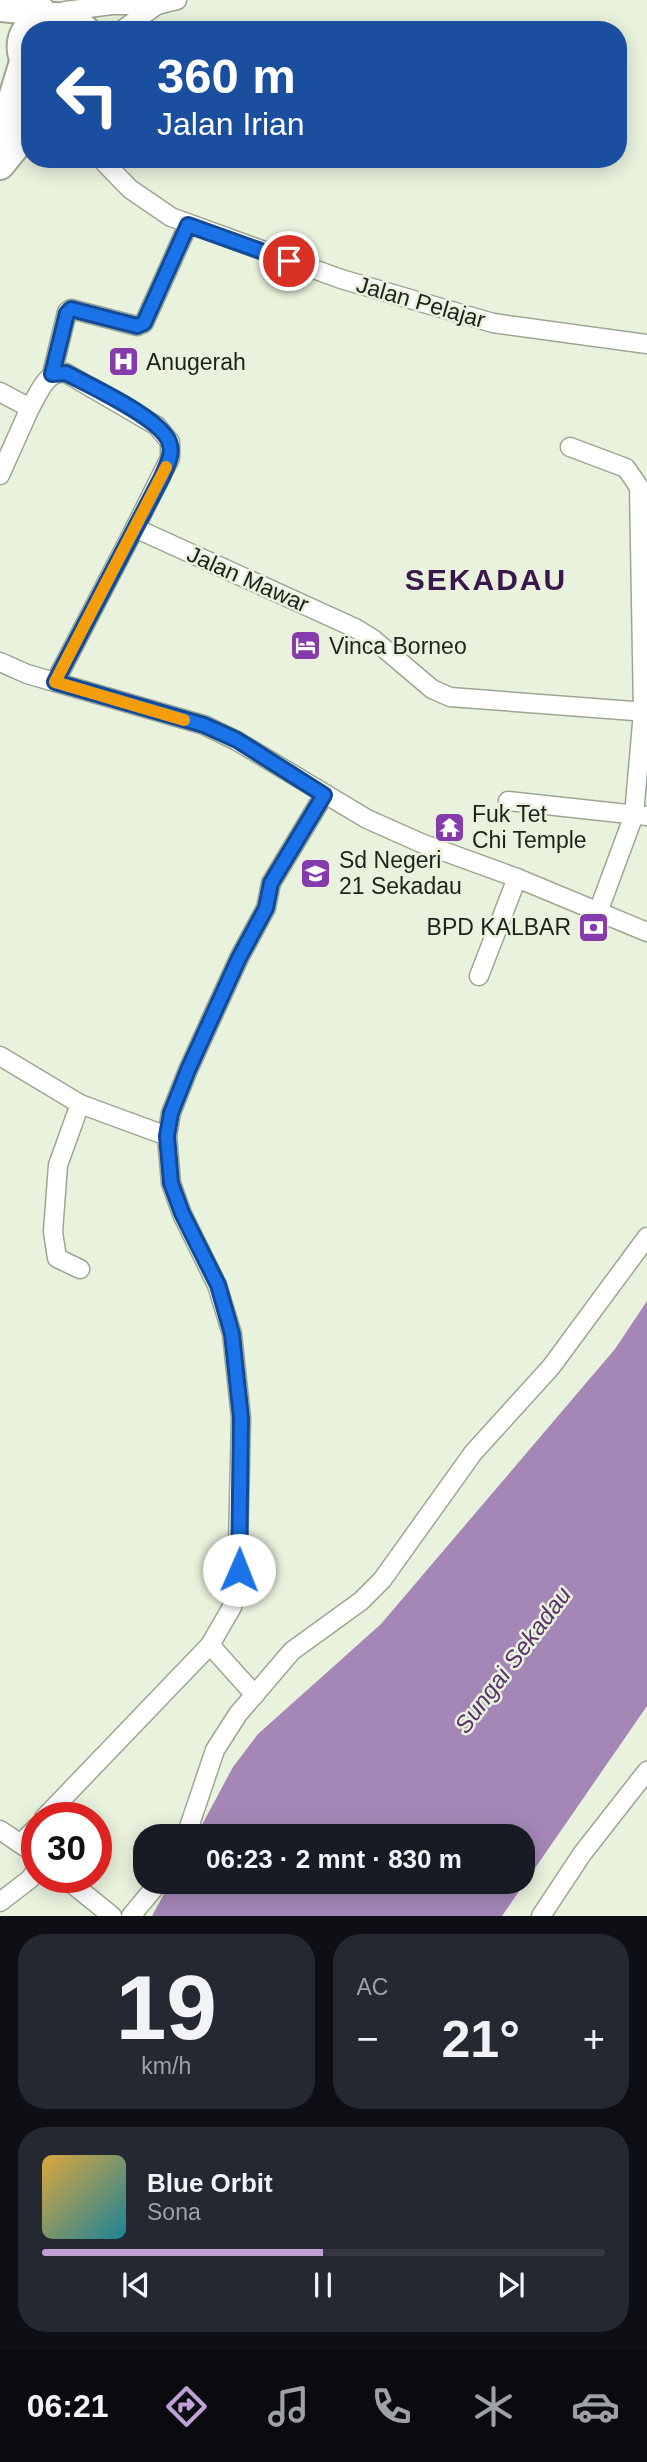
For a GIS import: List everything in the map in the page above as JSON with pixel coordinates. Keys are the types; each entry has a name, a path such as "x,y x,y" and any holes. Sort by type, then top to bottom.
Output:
{"highway":[{"path":"0,7 64,17"},
{"path":"39,21 64,17"},
{"path":"0,140 21,32"},
{"path":"0,165 21,139"}],"street":[{"path":"64,17 111,5 166,2"},
{"path":"136,21 166,2"},
{"name":"Jalan Pelajar","path":"110,168 145,201 188,225 341,279 466,316 562,334 647,344"},
{"path":"0,475 30,408 52,374 67,313 71,309 137,326 144,323 188,225"},
{"path":"52,374 66,373 110,397 157,426 170,442 170,458 55,682"},
{"path":"0,392 30,408"},
{"path":"570,447 620,465 643,487 645,712 641,815 598,912"},
{"name":"Jalan Mawar","path":"135,528 355,628 439,693 481,702 645,712"},
{"path":"0,662 55,682 204,725 237,740 324,795 421,843 517,878 647,932"},
{"path":"59,1802 210,1645 232,1607 237,1588 241,1418 238,1378 226,1308 171,1183 167,1136 171,1113 188,1070 239,958 266,908 271,883 324,795"},
{"path":"508,801 641,815"},
{"path":"479,976 517,878"},
{"path":"0,1056 80,1104 167,1136"},
{"path":"80,1104 60,1157 53,1232 57,1258 80,1269"},
{"path":"190,1824 215,1750 255,1695 292,1651 361,1601 382,1580 473,1453 551,1367 647,1237"},
{"path":"210,1645 255,1695"},
{"path":"541,1916 582,1854 647,1771"},
{"path":"0,1830 21,1843"},
{"path":"0,1902 21,1886"},
{"path":"84,1893 112,1916"},
{"path":"131,1916 149,1894"}],"water":[{"name":"Sungai Sekadau","path":"647,1301 647,1706 535,1868 535,1824 202,1824 233,1767 258,1734 381,1624 615,1349"},
{"path":"164,1894 517,1894 502,1916 152,1916"}],"slow traffic":[{"path":"166,467 55,682 184,720"}],"place":[{"name":"Anugerah","path":"123,362"},
{"name":"Vinca Borneo","path":"306,646"},
{"name":"Fuk Tet Chi Temple","path":"449,827"},
{"name":"Sd Negeri 21 Sekadau","path":"316,873"},
{"name":"BPD KALBAR","path":"594,927"}],"district":[{"name":"SEKADAU","path":"486,580"}],"route":[{"path":"239,1570 238,1483 241,1418 232,1334 218,1285 182,1213 171,1183 167,1136 171,1113 188,1070 239,958 266,908 271,883 324,795 237,740 204,725 55,682 162,477 171,449 170,442 157,426 66,373 52,374 69,310 74,309 137,326 144,323 188,225 289,261"}]}
